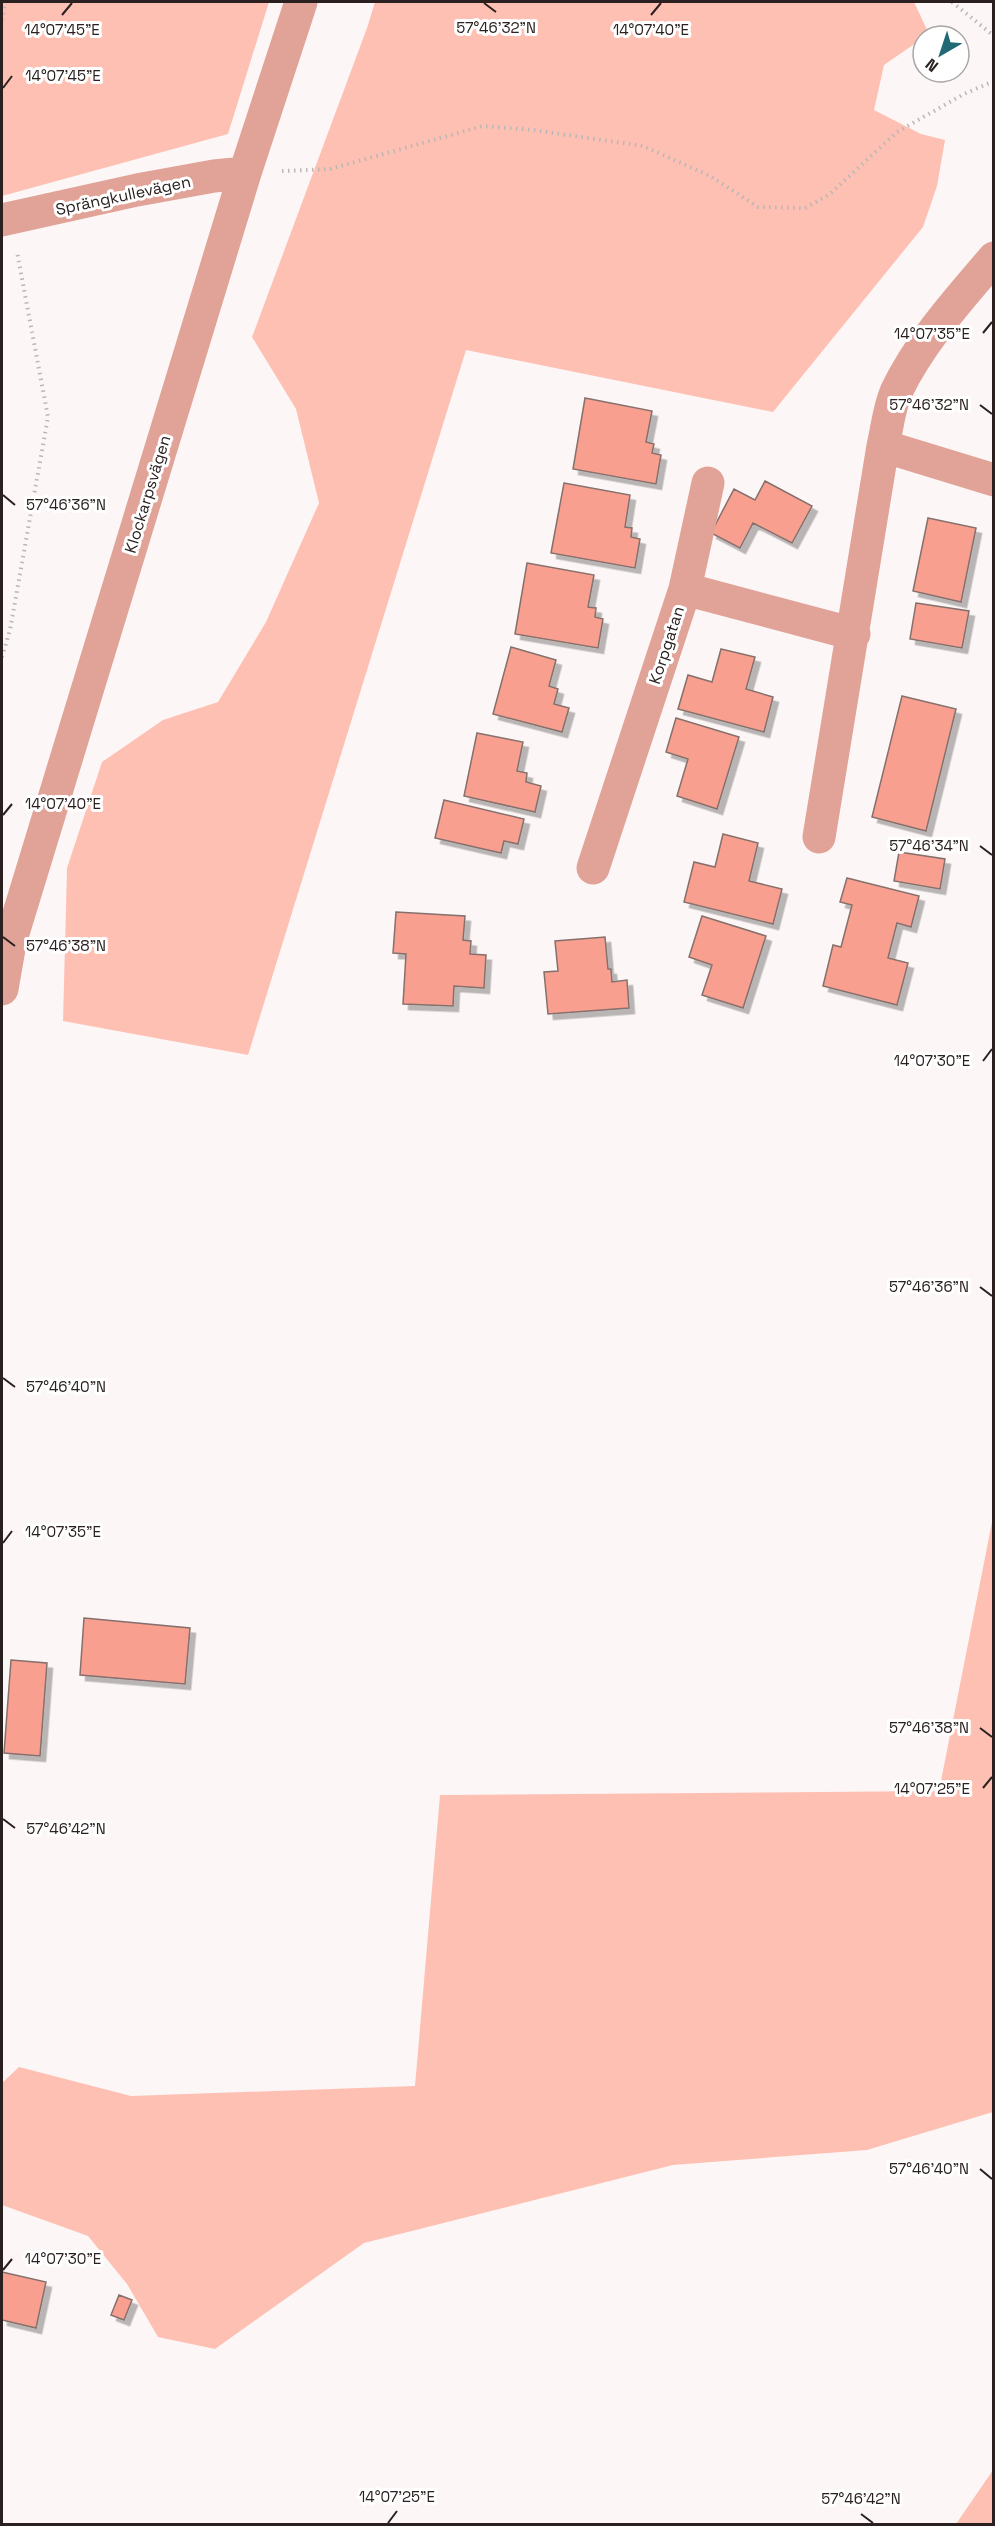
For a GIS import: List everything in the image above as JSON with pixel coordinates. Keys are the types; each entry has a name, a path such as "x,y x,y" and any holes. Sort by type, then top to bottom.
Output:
{"street":[{"name":"Klockarpsvägen","path":"2,989 10,943 245,173 301,2"},
{"name":"Sprängkullevägen","path":"6,219 137,190 214,176 245,173"},
{"path":"819,837 883,446 896,394 918,356 956,302 993,258"},
{"path":"883,446 993,480"},
{"path":"685,589 708,483"},
{"name":"Korpgatan","path":"593,868 685,589 854,634"}],"path":[{"path":"2,21 5,2"},
{"path":"952,2 993,36"},
{"path":"245,173 330,169 483,126 533,130 643,146 710,176 758,207 805,208 830,194 897,132 964,94 993,81"},
{"path":"2,657 10,630 48,417 6,219"}],"shaded area":[{"path":"2,2 269,2 228,134 2,196"},
{"path":"375,2 914,2 924,24 911,24 911,46 884,65 874,110 921,134 945,140 937,186 923,227 773,412 466,350 248,1055 63,1021 67,868 102,762 163,720 218,702 266,622 319,503 296,409 252,337"},
{"path":"993,1517 993,2112 867,2150 673,2165 364,2243 215,2349 158,2337 127,2284 88,2236 2,2205 2,2083 19,2067 131,2096 415,2086 440,1795 939,1791"},
{"path":"993,2470 993,2524 956,2524"}],"building":[{"path":"585,398 652,411 646,442 654,444 652,453 661,455 656,484 573,469"},
{"path":"765,481 812,506 792,543 753,523 740,548 711,533 734,489 755,500"},
{"path":"564,483 630,495 625,527 632,528 631,537 640,539 635,568 551,553"},
{"path":"928,518 976,528 961,602 913,591"},
{"path":"527,563 594,575 588,607 596,608 595,617 603,619 598,648 515,634"},
{"path":"916,603 969,611 962,648 910,639"},
{"path":"511,647 556,660 549,686 558,689 554,704 569,708 562,732 493,714"},
{"path":"721,649 755,657 746,689 773,697 764,732 678,709 688,675 712,682"},
{"path":"902,696 956,709 926,831 872,817"},
{"path":"676,718 739,737 717,809 677,796 688,759 666,752"},
{"path":"477,733 523,742 517,771 527,773 526,782 541,786 535,812 464,796"},
{"path":"444,800 524,819 518,844 504,841 501,853 435,838"},
{"path":"723,834 758,843 749,881 782,889 773,924 684,902 694,862 715,867"},
{"path":"899,852 945,859 940,889 894,881"},
{"path":"847,878 919,896 911,927 897,923 888,958 908,963 897,1005 823,986 833,945 841,947 852,905 840,902"},
{"path":"396,912 465,916 463,940 471,941 470,954 486,955 484,988 454,986 453,1006 403,1004 406,954 393,953"},
{"path":"702,916 766,936 743,1008 702,995 712,965 689,957"},
{"path":"605,937 608,969 611,969 612,982 627,980 629,1008 548,1014 544,972 558,971 555,941"},
{"path":"84,1618 190,1628 185,1684 80,1675"},
{"path":"11,1660 47,1663 40,1756 4,1753"},
{"path":"2,2272 46,2282 36,2328 2,2320"},
{"path":"119,2295 132,2300 124,2320 111,2315"}]}
